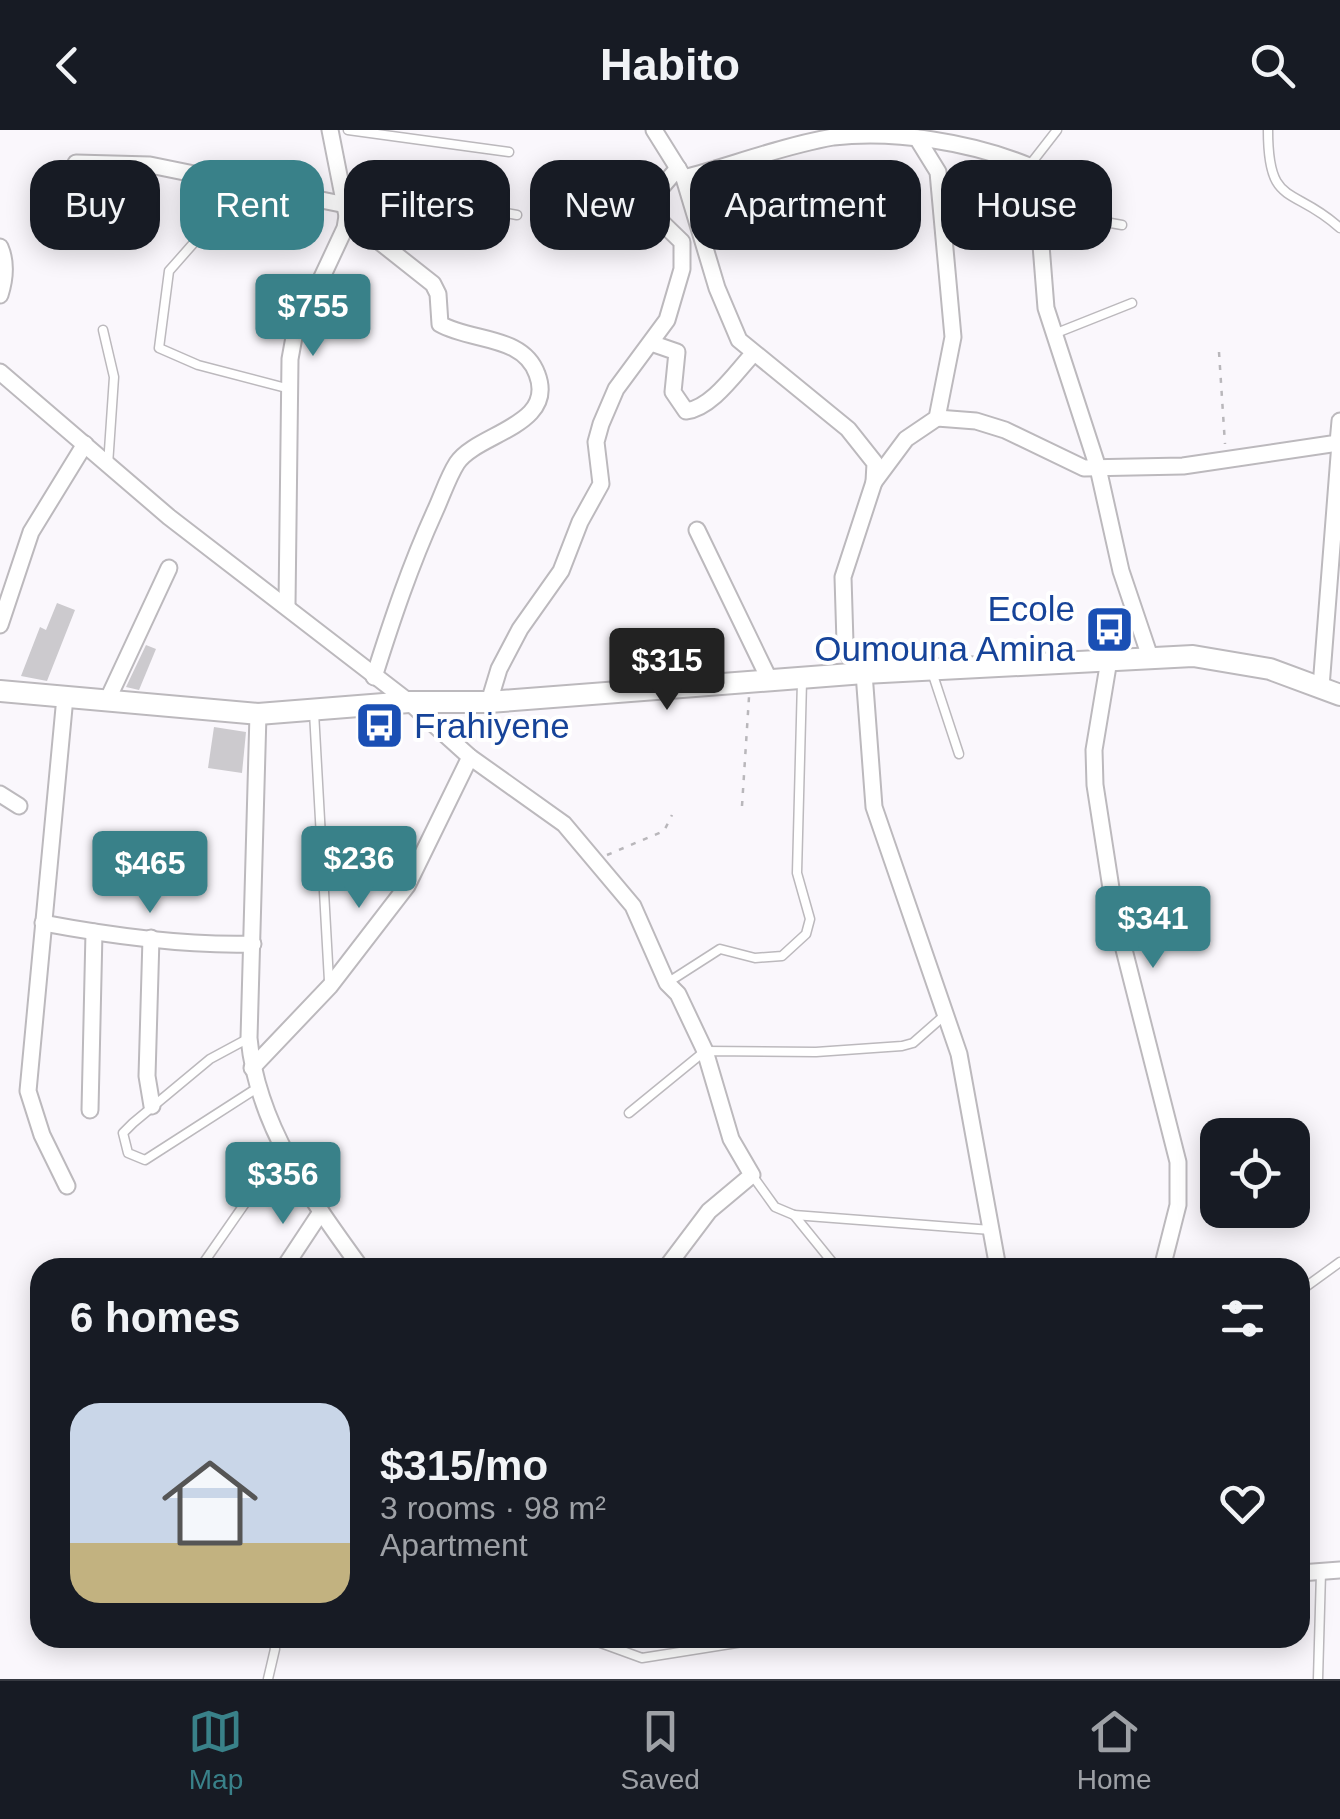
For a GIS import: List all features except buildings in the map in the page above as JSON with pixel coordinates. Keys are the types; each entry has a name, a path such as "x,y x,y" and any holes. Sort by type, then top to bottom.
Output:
{"street":[{"path":"330,130 344,196"},
{"path":"664,134 681,173 728,318 740,340 848,428 875,463 874,482 843,577 845,642 849,656 864,673 874,807 959,1054 996,1258"},
{"path":"916,134 938,172 953,337 937,418"},
{"path":"489,702 499,669 520,628 562,571 580,522 602,484 596,442 616,389 666,320 682,269 682,242 648,209 649,202 681,173 835,136 916,134 1014,160"},
{"path":"286,605 294,337 344,230"},
{"path":"0,247 5,280 0,295"},
{"path":"374,677 407,572 458,460 518,425 530,413 540,390 530,361 508,344 480,339 440,324 438,294 433,284 393,250"},
{"path":"1040,250 1041,286 1054,334 1098,468 1121,571 1150,656"},
{"path":"651,343 677,352 672,392 686,411 696,410 709,400 753,354"},
{"path":"0,372 108,465 410,702 470,757 564,824 633,906 667,983 678,994 704,1051 731,1139 752,1175 709,1211 674,1258"},
{"path":"874,482 906,439 937,418 976,421 1037,444 1074,465 1098,468 1183,466 1339,443"},
{"path":"0,692 258,714 410,702 489,702 1150,656 1226,659 1330,691 1340,421"},
{"path":"0,626 32,532 85,444"},
{"path":"697,530 760,681"},
{"path":"107,701 169,568"},
{"path":"1109,660 1094,750 1095,785 1115,914 1179,1174 1178,1205 1165,1258"},
{"path":"64,697 28,1090 42,1135 66,1186"},
{"path":"258,714 249,1038 252,1068 257,1088 305,1191 354,1258"},
{"path":"252,1068 330,986 407,886 470,757"},
{"path":"0,794 18,806"},
{"path":"44,923 150,938 253,944"},
{"path":"90,1110 94,932"},
{"path":"150,938 147,1076 152,1106"},
{"path":"290,1258 320,1212"},
{"path":"1310,1573 1340,1570"}],"lane":[{"path":"348,130 509,152"},
{"path":"1034,160 1057,130"},
{"path":"1268,130 1268,159 1274,180 1340,228"},
{"path":"342,183 516,215"},
{"path":"1112,223 1122,225"},
{"path":"187,250 170,271 159,348 198,365 290,389"},
{"path":"1054,334 1132,303"},
{"path":"103,330 114,377 108,465"},
{"path":"931,670 958,754"},
{"path":"667,983 720,949 754,958 782,956 809,930 810,918 798,872 802,681"},
{"path":"314,712 330,986"},
{"path":"630,1113 704,1051 816,1052 902,1046 913,1044 946,1014"},
{"path":"249,1038 210,1060 123,1133 128,1154 145,1160 257,1088"},
{"path":"207,1258 284,1146"},
{"path":"752,1175 776,1207 794,1215 990,1230"},
{"path":"794,1215 829,1258"},
{"path":"1310,1283 1340,1262"},
{"path":"1318,1679 1321,1572"},
{"path":"268,1679 275,1648"},
{"path":"614,1648 642,1658 706,1648"}],"path":[{"path":"1219,352 1227,460"},
{"path":"742,806 760,681"},
{"path":"596,859 664,831 672,815"}],"place":[{"name":"Ecole Oumouna Amina","path":"1110,629"},
{"name":"Frahiyene","path":"379,726"}]}
